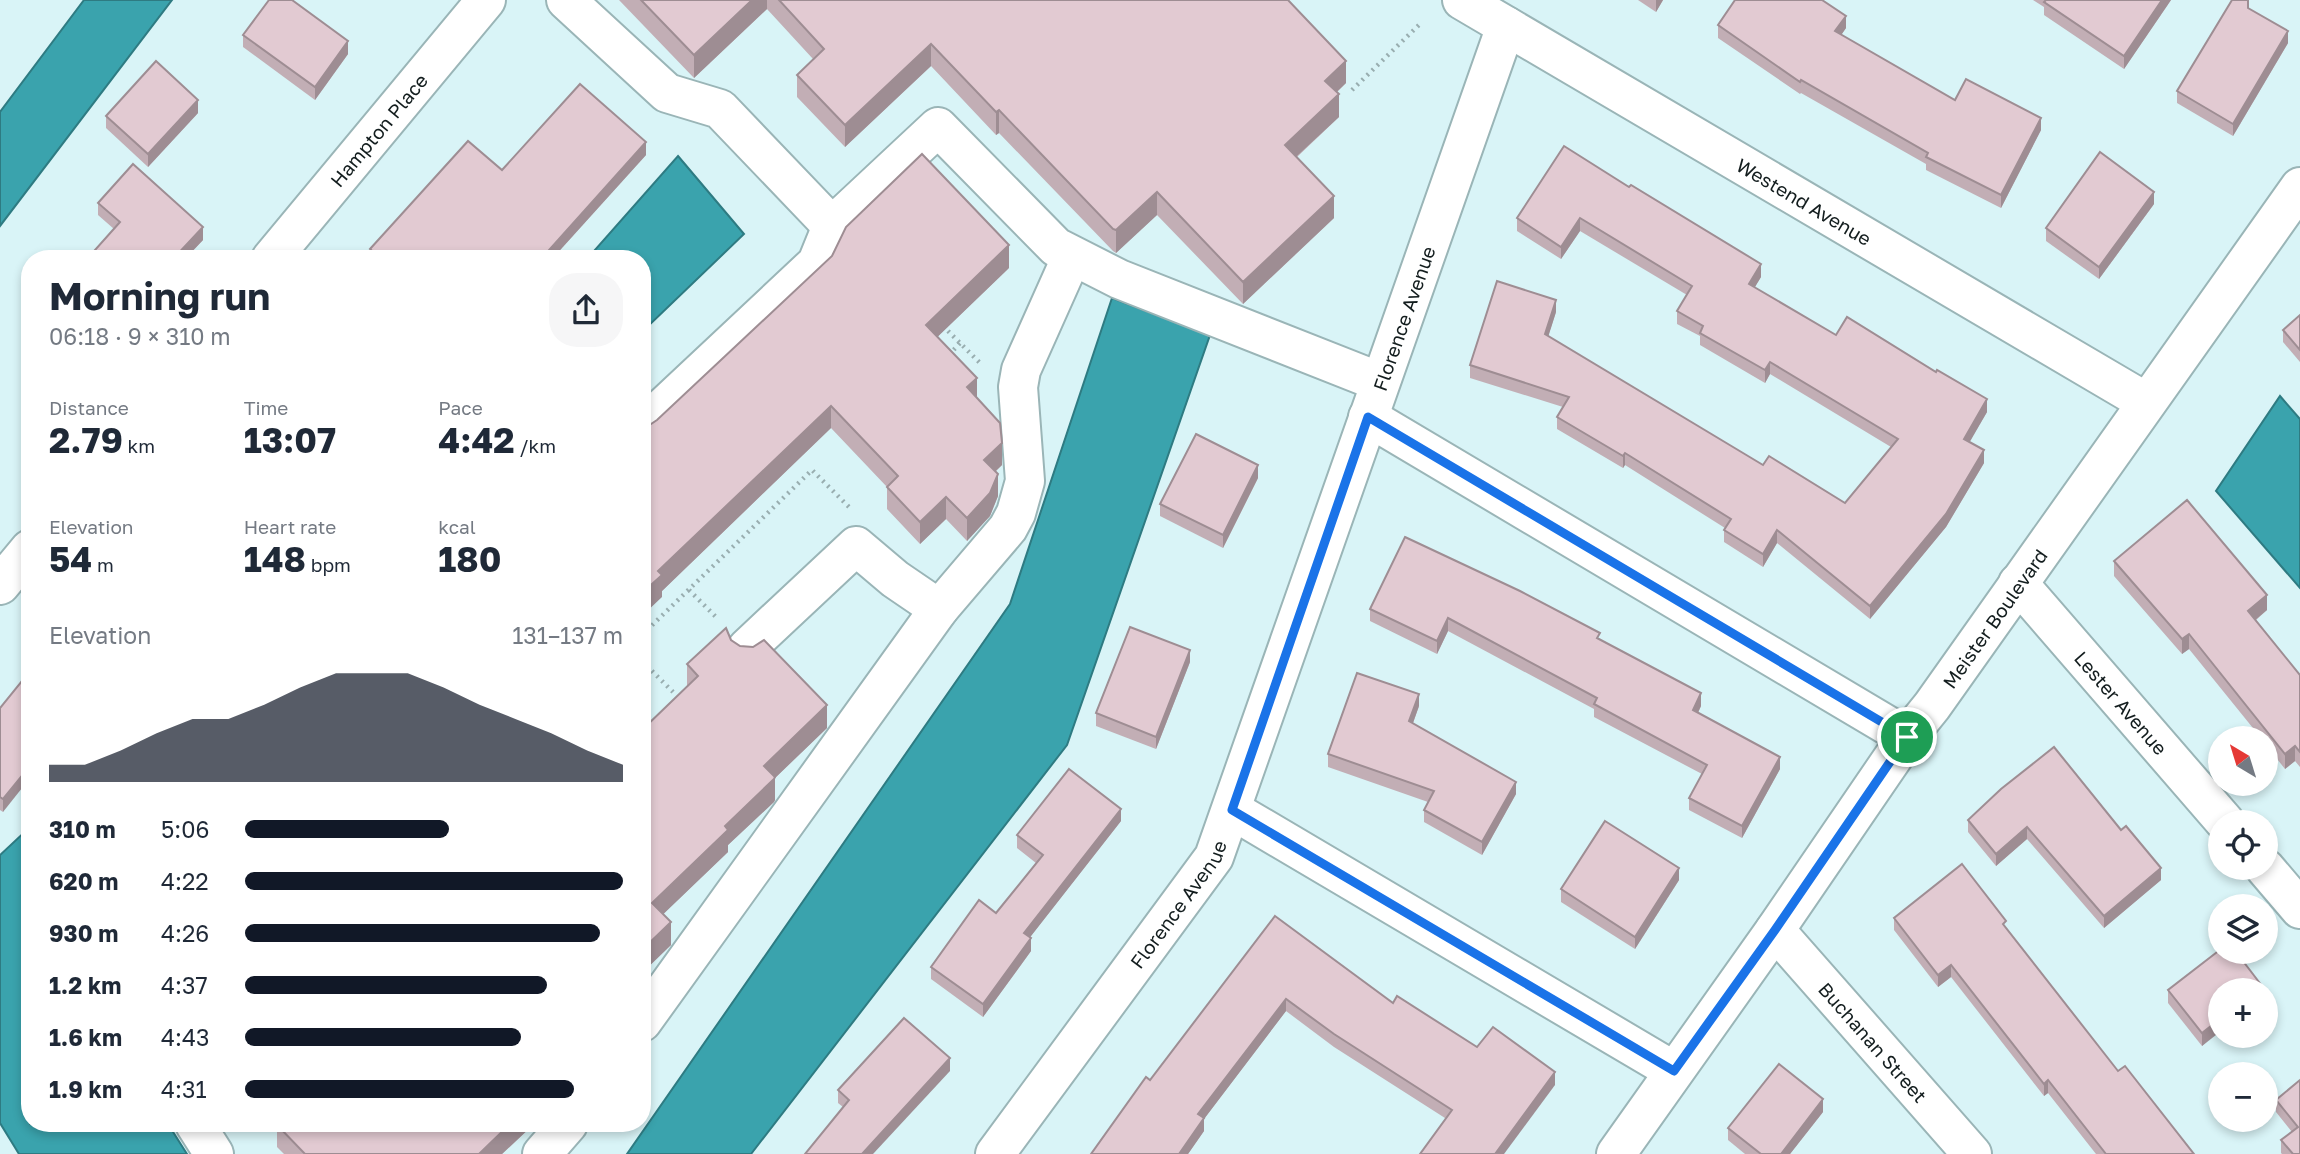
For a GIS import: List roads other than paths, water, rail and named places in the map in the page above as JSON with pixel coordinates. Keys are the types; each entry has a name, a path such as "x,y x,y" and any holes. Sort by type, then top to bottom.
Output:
{"street":[{"name":"Hampton Place","path":"278,250 486,0"},
{"path":"566,0 667,93 719,109 832,226"},
{"name":"Westend Avenue","path":"1462,0 2146,402"},
{"name":"Florence Avenue","path":"995,1154 1214,857 1506,26"},
{"path":"651,419 817,263 832,226 938,127 1056,247 1072,257 1374,399 1907,737"},
{"name":"Meister Boulevard","path":"1616,1154 1775,930 1907,737 1932,706 2300,187"},
{"path":"651,1009 939,608 1008,528 1016,513 1025,481 1018,387 1021,370 1072,257"},
{"path":"747,648 856,546 895,579 939,608"},
{"path":"0,584 21,560"},
{"name":"Lester Avenue","path":"2018,583 2215,810"},
{"path":"1232,810 1674,1071"},
{"path":"2275,880 2300,909"},
{"name":"Buchanan Street","path":"1775,930 1972,1154"},
{"path":"200,1132 214,1154"},
{"path":"542,1154 561,1132"}],"water":[{"path":"84,0 172,0 0,226 0,112"},
{"path":"678,156 744,234 651,323 651,250 595,250"},
{"path":"1112,298 1210,335 1067,745 751,1154 627,1154 642,1132 651,1132 651,1120 1010,604"},
{"path":"2280,396 2300,419 2300,588 2216,491"},
{"path":"21,835 21,1132 173,1132 187,1154 19,1154 0,1123 0,855"}]}
